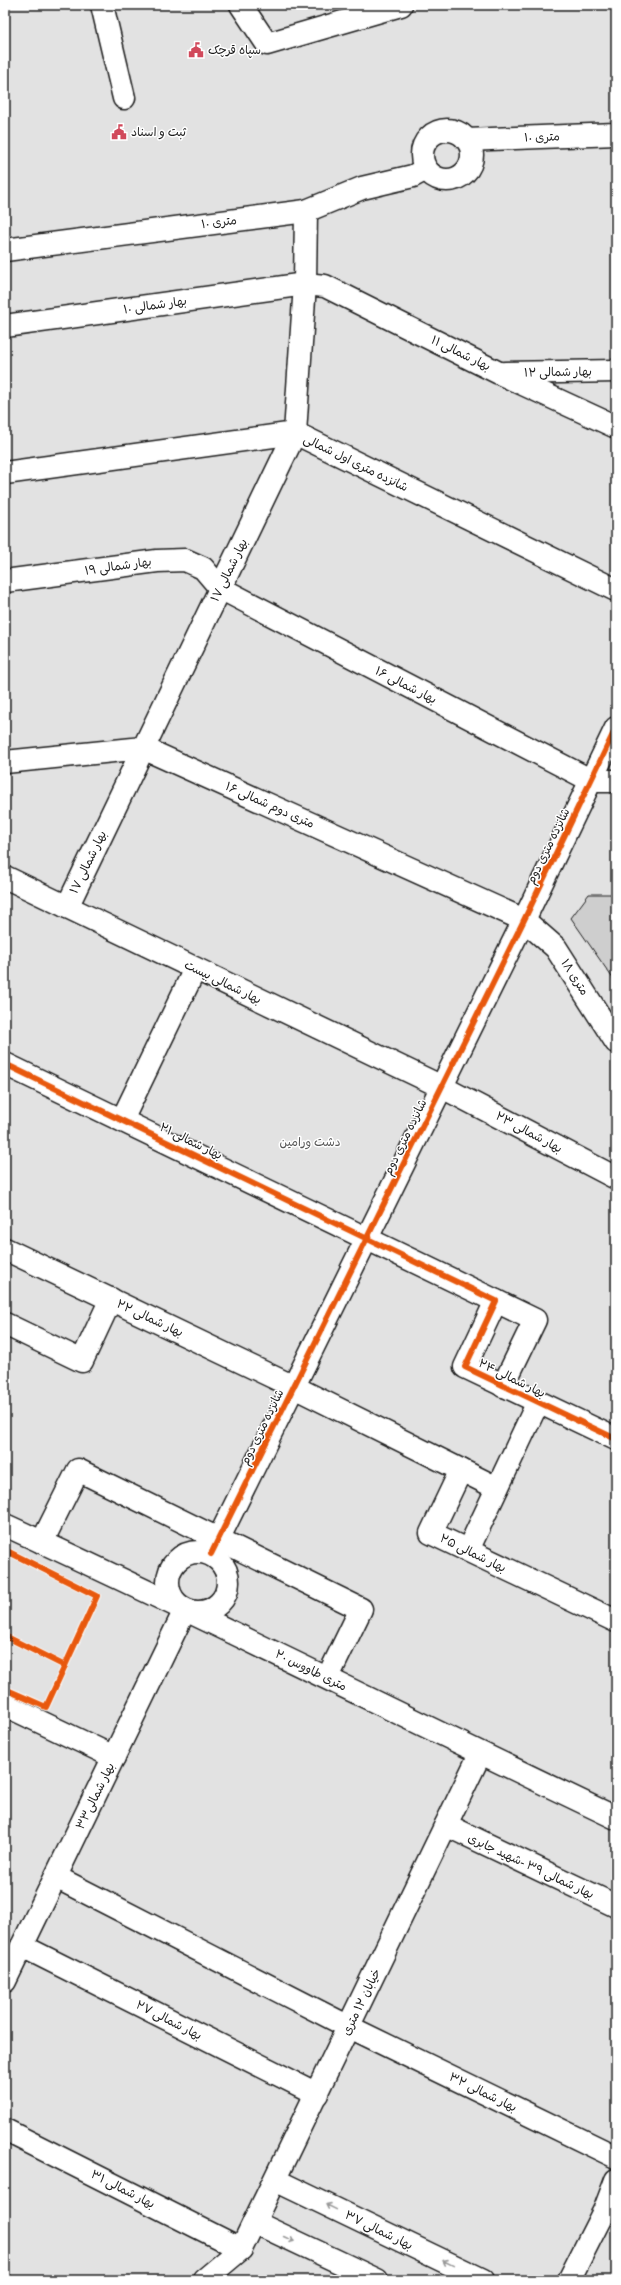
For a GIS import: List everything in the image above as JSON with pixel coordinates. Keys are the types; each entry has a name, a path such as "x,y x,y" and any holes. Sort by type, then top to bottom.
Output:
{"street":[{"path":"102,5 124,98"},
{"path":"241,5 267,44 401,5"},
{"path":"453,130 467,140 472,156 471,164 461,176 454,179 439,179 426,169 422,153 429,137 440,131 453,130"},
{"name":"۱۰ متری","path":"467,140 616,134"},
{"name":"۱۰ متری","path":"5,250 306,211 362,188 413,176 426,169"},
{"name":"بهار شمالی ۱۷","path":"67,907 295,433 305,284 306,211"},
{"name":"بهار شمالی ۱۰","path":"5,326 305,284"},
{"name":"بهار شمالی ۱۱","path":"305,284 325,286 499,373 616,427"},
{"name":"بهار شمالی ۱۲","path":"499,373 616,370"},
{"name":"شانزده متری اول شمالی","path":"5,473 295,433 616,590"},
{"name":"بهار شمالی ۱۹","path":"5,581 157,561 185,560 203,568 220,588"},
{"name":"بهار شمالی ۱۶","path":"220,588 592,781"},
{"name":"شانزده متری دوم","path":"215,1547 524,920 592,781 616,728"},
{"path":"5,762 143,748"},
{"name":"۱۶ متری دوم شمالی","path":"143,748 524,920"},
{"path":"592,781 616,781"},
{"name":"بهار شمالی بیست","path":"5,877 442,1087"},
{"name":"۱۸ متری","path":"524,920 556,948 616,1042"},
{"path":"122,1120 195,968"},
{"name":"بهار شمالی ۲۱","path":"5,1064 367,1238"},
{"name":"بهار شمالی ۲۳","path":"442,1087 616,1178"},
{"path":"367,1238 535,1320 503,1386"},
{"name":"بهار شمالی ۲۲","path":"5,1249 294,1386"},
{"path":"5,1324 82,1361 111,1299"},
{"name":"بهار شمالی ۲۴","path":"496,1301 465,1367 616,1439"},
{"path":"294,1386 497,1488"},
{"path":"468,1550 538,1402"},
{"path":"42,1542 78,1470 215,1547 361,1609 328,1678"},
{"name":"بهار شمالی ۲۵","path":"461,1470 431,1533 616,1621"},
{"name":"۲۰ متری طاووس","path":"5,1525 328,1678 480,1754 616,1818"},
{"path":"215,1547 227,1572 229,1584 226,1596 218,1605 208,1611 196,1613 185,1610 175,1603 169,1592 167,1580 170,1569 178,1559 188,1553 200,1552 215,1547"},
{"name":"بهار شمالی۳۳","path":"5,1981 185,1610"},
{"path":"5,1705 114,1757"},
{"name":"خیابان ۱۲ متری","path":"241,2249 480,1754"},
{"name":"بهار شمالی ۳۹ -شهید جابری","path":"446,1826 616,1906"},
{"name":"بهار شمالی ۳۲","path":"56,1877 349,2027 616,2156"},
{"name":"بهار شمالی ۲۷","path":"22,1946 316,2094"},
{"name":"بهار شمالی ۳۱","path":"5,2130 241,2249"},
{"name":"بهار شمالی ۳۷","path":"275,2180 483,2280"},
{"path":"569,2280 610,2212 616,2180"},
{"path":"254,2222 377,2280"},
{"path":"204,2280 241,2249"}],"green space":[{"name":"دشت ورامین","path":"5,5 616,5 616,2280 5,2280"}],"building":[{"path":"589,894 616,894 616,983 571,918"}],"cycle path":[{"path":"211,1554 524,920 616,728"},
{"path":"5,1064 496,1301 465,1367 616,1439"},
{"path":"5,1550 97,1596 46,1707 5,1689"},
{"path":"5,1636 65,1666"}],"place":[{"name":"سپاه قرچک","path":"196,50"},
{"name":"ثبت و اسناد","path":"119,132"}]}
